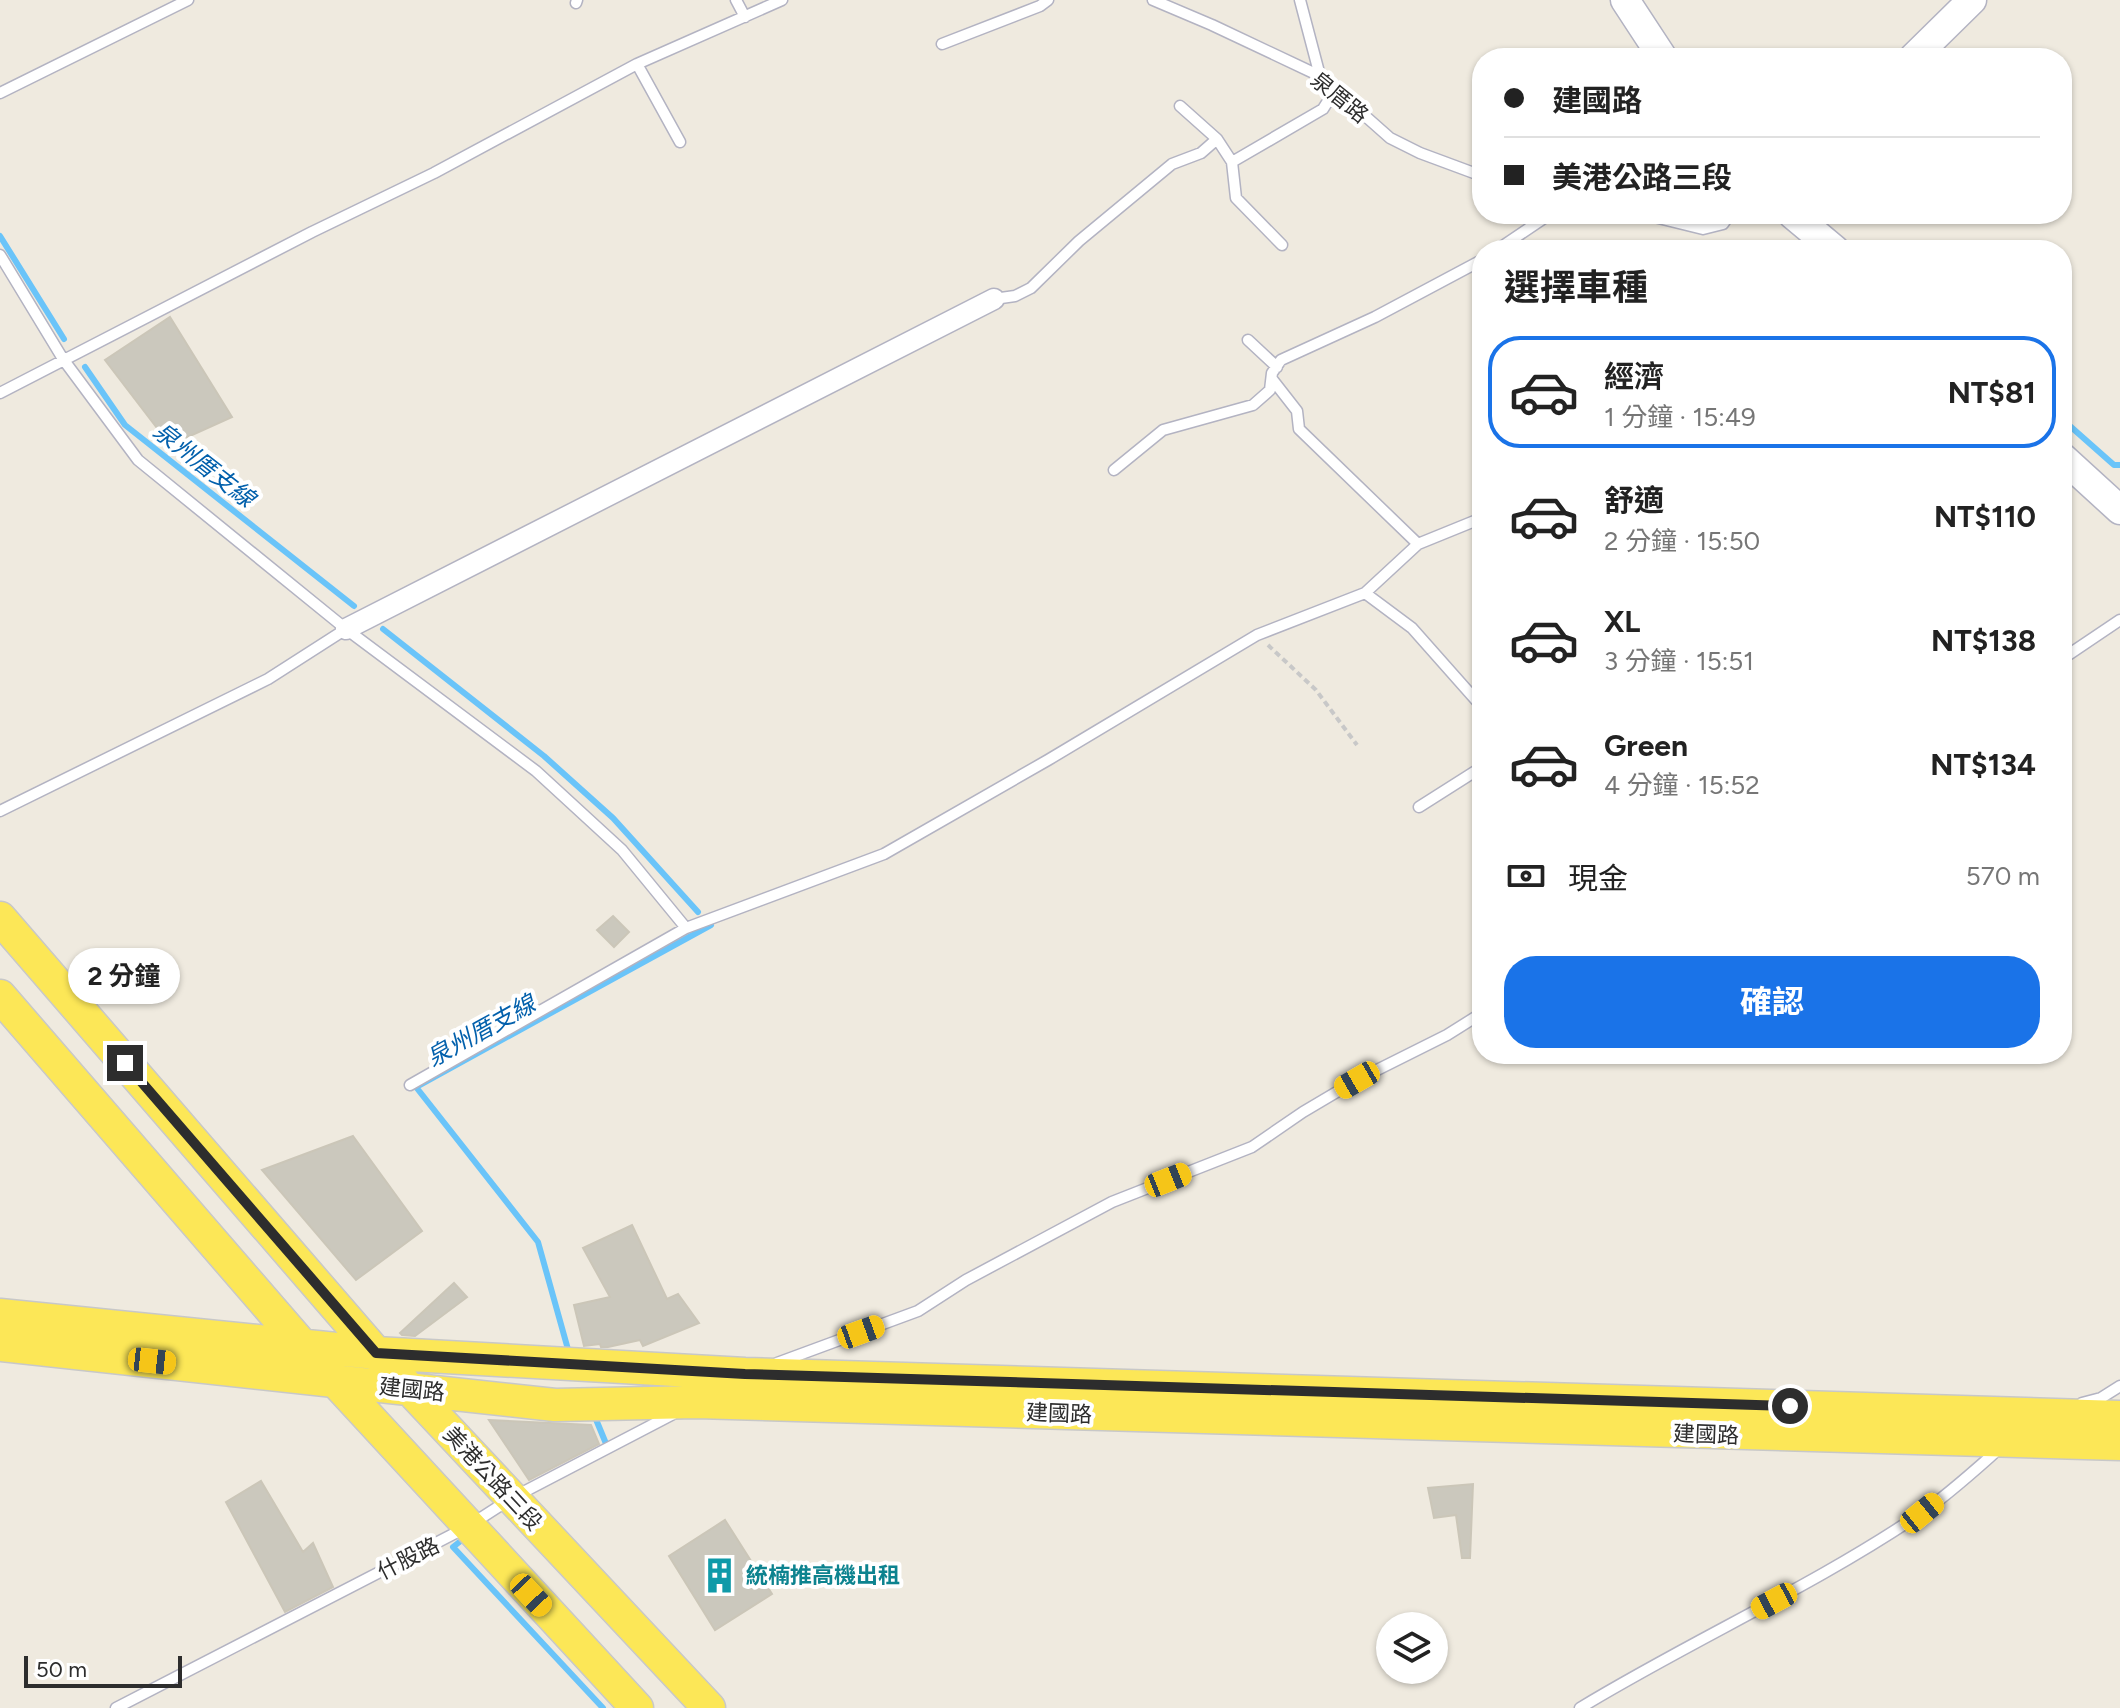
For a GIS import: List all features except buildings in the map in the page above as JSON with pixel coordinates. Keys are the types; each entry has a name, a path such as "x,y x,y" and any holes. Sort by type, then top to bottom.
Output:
{"main road":[{"name":"美港公路三段","path":"0,918 376,1353 709,1708"},
{"path":"0,996 333,1381 637,1708"},
{"name":"建國路","path":"0,1315 376,1353 745,1374 2024,1428 2120,1444"},
{"name":"建國路","path":"0,1345 555,1405 697,1402 2024,1428 2120,1417"}],"street":[{"path":"1625,0 1656,48"},
{"path":"1923,48 1972,0"},
{"path":"1804,224 1823,240"},
{"path":"346,629 994,299"},
{"path":"2072,466 2120,510"}],"lane":[{"path":"0,93 188,0"},
{"path":"736,0 745,17"},
{"path":"0,393 312,232 434,173 637,64 782,0"},
{"path":"942,44 1040,6 1048,0"},
{"name":"泉厝路","path":"1153,0 1320,76 1390,138 1472,172"},
{"path":"1232,162 1323,109 1328,101 1300,0"},
{"path":"637,64 680,142"},
{"path":"1180,106 1217,139 1232,162 1236,198 1282,245"},
{"path":"994,299 1015,296 1031,288 1079,241 1172,164 1201,153 1217,139"},
{"path":"1512,240 1535,224"},
{"path":"1683,224 1703,229 1723,224"},
{"path":"0,255 63,359 138,460 346,629 536,771 622,850 686,928"},
{"path":"1114,470 1163,430 1253,405 1270,390 1281,360 1375,317 1472,265"},
{"path":"1248,340 1277,367"},
{"path":"1272,379 1297,411 1299,429 1418,544"},
{"path":"410,1085 686,928 884,854 1257,635 1365,593 1418,544 1472,522"},
{"path":"1365,593 1412,628 1472,696"},
{"path":"2072,652 2120,620"},
{"path":"0,811 268,679 346,629"},
{"path":"1419,807 1472,773"},
{"name":"什股路","path":"116,1708 467,1527 512,1498 745,1374 918,1311 978,1273 1112,1202 1252,1147 1330,1096 1472,1018"},
{"path":"1580,1708 1639,1672 1800,1587 1922,1513 2024,1428 2101,1398 2120,1386"}],"path":[{"path":"1257,635 1316,690 1357,745"}],"waterway":[{"name":"泉州厝支線","path":"0,236 64,339"},
{"name":"泉州厝支線","path":"85,367 125,425 354,606"},
{"path":"2072,428 2114,465 2120,465"},
{"name":"泉州厝支線","path":"383,629 544,756 613,818 698,912"},
{"name":"泉州厝支線","path":"569,1353 538,1242 416,1087 711,925"},
{"name":"泉州厝支線","path":"595,1417 607,1446 603,1448"},
{"name":"泉州厝支線","path":"462,1540 453,1547 603,1708"}],"place":[{"name":"統楠推高機出租","path":"720,1575"}],"route":[{"path":"125,1063 376,1353 745,1374 1790,1406"}]}
